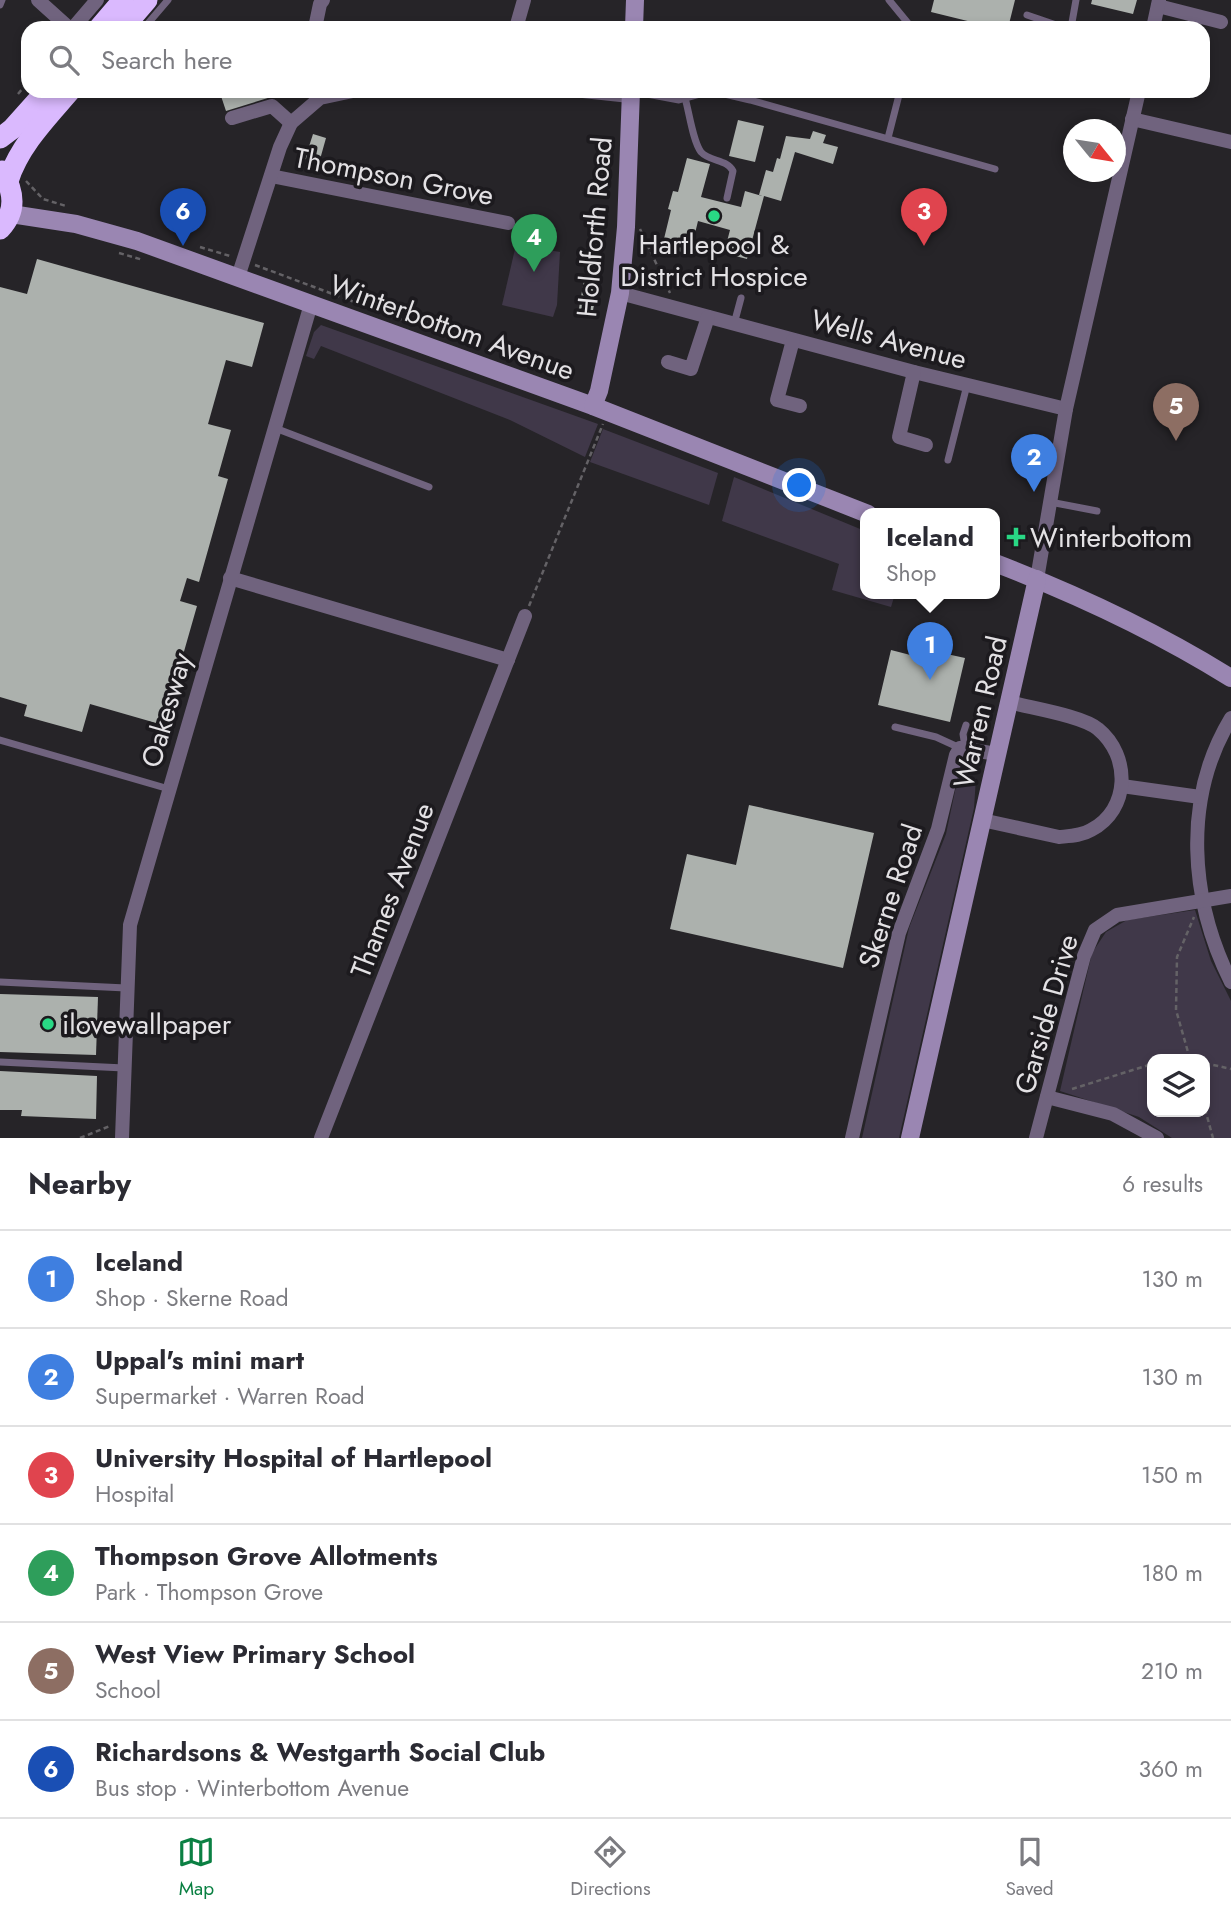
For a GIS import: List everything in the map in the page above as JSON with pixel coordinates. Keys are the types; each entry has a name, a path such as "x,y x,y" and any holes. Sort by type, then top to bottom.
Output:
{"highway":[{"path":"105,21 123,0"},
{"path":"129,21 147,0"},
{"path":"0,138 12,130 40,98"},
{"path":"5,221 13,194 4,175 64,98"}],"street":[{"path":"38,0 63,21"},
{"path":"78,21 97,0"},
{"path":"316,21 323,0"},
{"path":"518,21 524,0"},
{"path":"634,21 635,0"},
{"path":"1155,21 1159,3 1221,22"},
{"path":"238,277 280,147 291,123 314,98"},
{"name":"Holdforth Road","path":"599,413 599,391 620,293 626,227 631,98"},
{"name":"Warren Road","path":"910,1138 1037,579 1066,409 1137,98"},
{"path":"232,118 272,106 291,123"},
{"path":"1132,119 1231,142"},
{"name":"Thompson Grove","path":"271,176 508,223"},
{"name":"Winterbottom Avenue","path":"5,221 89,228 137,242 311,304 860,511"},
{"name":"Wells Avenue","path":"620,293 914,372 1066,409"},
{"name":"Oakesway","path":"122,1138 130,925 311,304"},
{"path":"668,362 691,369 708,317"},
{"path":"793,340 777,400 800,406"},
{"path":"914,372 899,437 926,444"},
{"path":"1000,565 1037,579 1153,635 1231,678"},
{"path":"230,578 508,660"},
{"name":"Thames Avenue","path":"321,1138 525,616"},
{"path":"982,820 1059,837 1081,834 1092,830 1112,811 1122,786 1122,774 1113,746 1100,730 1085,722 1009,702"},
{"path":"1231,718 1214,751 1200,797 1196,845 1201,900 1210,934 1231,982"},
{"path":"963,748 997,754"},
{"name":"Skerne Road","path":"852,1138 899,933 932,848 963,748"},
{"path":"1122,786 1200,797"},
{"name":"Garside Drive","path":"1036,1138 1084,956 1095,930 1116,915 1231,896"},
{"path":"1047,1097 1113,1114 1157,1138"}],"lane":[{"path":"150,21 168,0"},
{"path":"889,0 906,21"},
{"path":"1072,21 1076,0"},
{"path":"1027,15 1045,21"},
{"path":"663,98 685,98 699,149 712,159 728,164 733,171 727,198"},
{"path":"738,98 995,169"},
{"path":"888,138 898,98"},
{"path":"734,324 741,299"},
{"path":"948,460 967,385"},
{"path":"275,428 429,487"},
{"path":"1050,502 1097,511"},
{"path":"895,727 936,737 963,748 965,725"},
{"path":"0,740 169,789"},
{"path":"0,982 126,988"},
{"path":"0,1062 124,1068"}],"path":[{"path":"18,94 21,90"},
{"path":"639,227 671,296"},
{"path":"525,616 599,413"},
{"path":"1189,1054 1176,1010 1177,957 1201,900"},
{"path":"1210,1064 1231,1069"},
{"path":"1047,1097 1147,1066"},
{"path":"1207,1117 1213,1138"},
{"path":"80,1138 122,1121"}],"shaded area":[{"path":"518,245 560,252 557,305 553,317 502,305"},
{"path":"321,325 598,424 585,457 510,420 321,346 314,359 306,356 314,332"},
{"path":"603,429 718,473 709,505 590,462"},
{"path":"734,477 860,529 860,598 832,590 839,564 722,521"},
{"path":"863,599 893,599 891,607"},
{"path":"958,777 976,778 974,808 899,1138 862,1138 909,928 946,834"},
{"path":"1195,910 1211,961 1231,1001 1231,1138 1172,1138 1139,1117 1060,1091 1092,953 1106,932 1127,920"}],"building":[{"path":"934,0 1015,0 1010,21 968,21 931,12"},
{"path":"1092,0 1137,0 1133,14 1091,4"},
{"path":"222,98 268,98 226,111"},
{"path":"738,120 764,126 755,162 729,156"},
{"name":"Hartlepool & District Hospice","path":"813,131 826,135 823,143 838,147 833,164 795,152 781,201 764,196 747,259 724,253 730,230 698,221 690,254 662,247 673,191 678,192 687,158 710,164 701,197 741,207 745,191 762,196 759,195 766,170 773,172 777,158 780,159 786,136 810,139"},
{"path":"313,134 326,138 319,163 305,159"},
{"path":"37,259 264,323 252,367 226,360 208,424 231,430 218,476 228,479 199,582 187,578 180,601 197,606 163,725 90,704 82,732 24,716 27,705 0,697 0,287 27,294"},
{"path":"584,280 598,283 592,316 578,314"},
{"path":"924,649 965,658 950,722 878,705 891,650 922,658"},
{"path":"749,805 874,833 843,968 670,929 687,854 736,865"},
{"name":"ilovewallpaper","path":"0,994 98,997 96,1055 0,1052"},
{"path":"0,1071 97,1076 96,1119 21,1116 22,1110 0,1110"}],"place":[{"name":"Hartlepool & District Hospice","path":"714,216"},
{"name":"Richardsons & Westgarth Social Club","path":"183,246"},
{"name":"University Hospital of Hartlepool","path":"924,246"},
{"name":"Thompson Grove Allotments","path":"534,272"},
{"name":"West View Primary School","path":"1176,441"},
{"name":"Uppal's mini mart","path":"1034,492"},
{"name":"Winterbottom","path":"1016,537"},
{"name":"Iceland","path":"930,680"},
{"name":"ilovewallpaper","path":"48,1024"}]}
